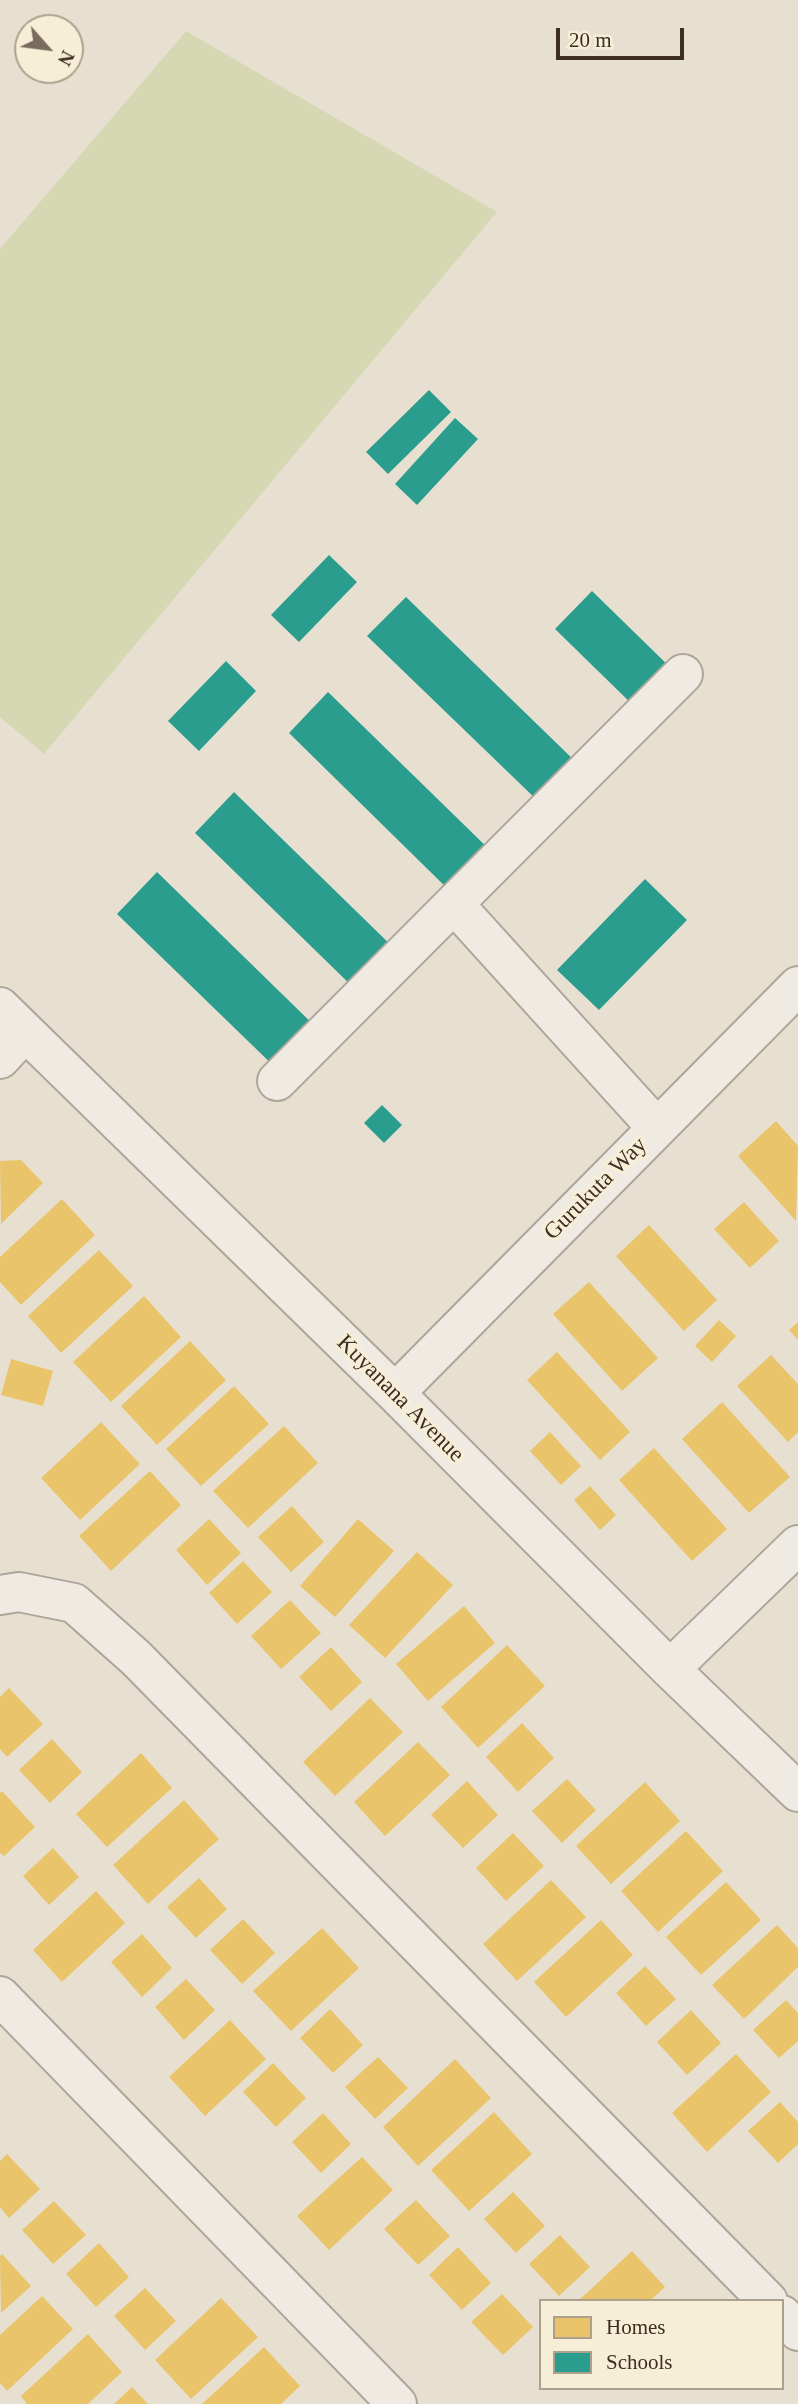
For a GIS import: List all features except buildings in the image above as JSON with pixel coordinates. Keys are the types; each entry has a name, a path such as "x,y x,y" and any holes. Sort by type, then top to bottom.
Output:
{"street":[{"path":"277,1081 683,674"},
{"path":"454,904 657,1128"},
{"name":"Gurukuta Way","path":"395,1393 798,986"},
{"name":"Kuyanana Avenue","path":"8,1033 395,1393 670,1669 798,1792"},
{"path":"670,1669 798,1545"},
{"path":"0,1595 19,1592 74,1603 136,1658 766,2299"},
{"path":"0,1996 397,2404"},
{"path":"784,2317 798,2331"}],"green space":[{"path":"186,31 497,212 44,754 0,717 0,249"}]}
